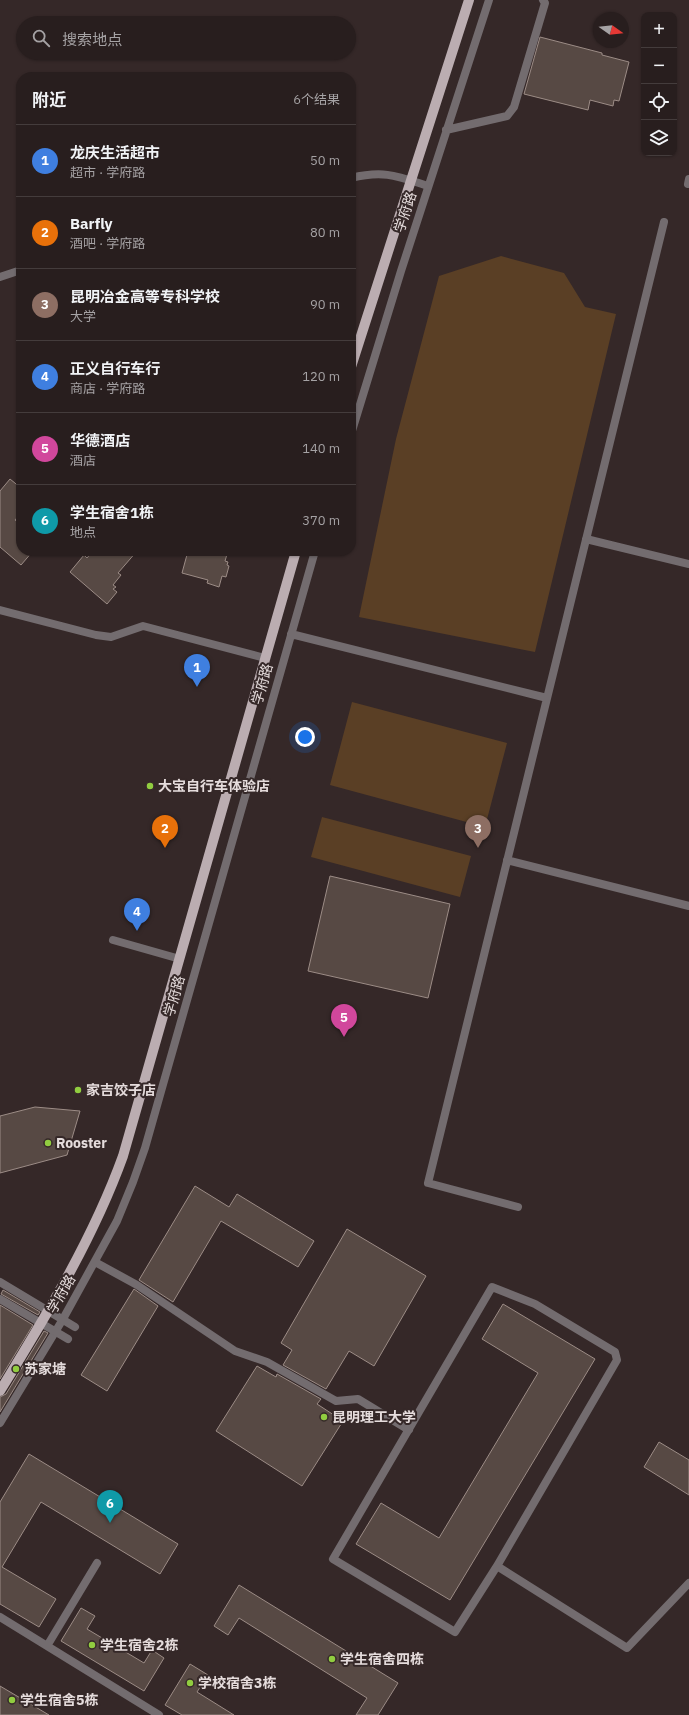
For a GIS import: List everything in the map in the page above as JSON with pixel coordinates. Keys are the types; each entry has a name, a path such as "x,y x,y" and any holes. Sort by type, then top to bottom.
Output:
{"main road":[{"name":"学府路","path":"356,351 469,0"},
{"name":"学府路","path":"0,1391 41,1324 86,1243 112,1186 123,1156 295,556"}],"street":[{"name":"学府路","path":"356,418 488,0"},
{"path":"446,130 507,116 514,107 545,3 543,0"},
{"path":"356,177 366,174 383,173 428,186"},
{"path":"518,1207 428,1183 664,222"},
{"path":"0,277 16,272"},
{"path":"586,539 689,564"},
{"name":"学府路","path":"0,1423 63,1320 117,1221 133,1182 145,1148 314,556"},
{"path":"0,610 96,635 111,637 143,626 266,658"},
{"path":"291,634 547,698"},
{"path":"507,860 689,906"},
{"path":"113,940 180,958"},
{"path":"95,1262 136,1285 235,1351 267,1362 336,1402 358,1399 409,1430"},
{"path":"0,1282 75,1327"},
{"path":"492,1287 534,1304 615,1352 616,1360 497,1566 455,1632 333,1559 492,1287"},
{"path":"0,1299 68,1339"},
{"path":"47,1646 97,1563"},
{"path":"497,1566 627,1648 689,1583"},
{"path":"0,1617 159,1715"}],"shaded area":[{"path":"501,256 564,273 585,307 616,314 535,652 359,617 396,439 439,276"},
{"path":"352,702 507,743 485,827 330,785"},
{"path":"322,817 471,856 460,897 311,857"}],"building":[{"path":"540,37 602,53 602,55 629,62 619,101 614,100 613,106 590,100 588,110 524,94"},
{"path":"10,479 16,484 16,556 29,556 21,565 0,547 0,491"},
{"path":"83,556 87,558 89,556 133,556 118,573 121,575 113,585 116,587 113,589 117,592 107,604 70,572"},
{"path":"187,556 226,556 225,561 228,562 227,565 229,566 226,577 222,576 219,587 207,583 208,580 182,573"},
{"path":"330,876 450,904 428,998 308,971"},
{"path":"35,1107 80,1111 67,1155 0,1173 0,1116"},
{"path":"195,1186 229,1207 237,1194 314,1241 298,1267 221,1221 173,1302 139,1280"},
{"path":"347,1229 426,1276 374,1366 349,1351 326,1389 283,1365 292,1350 281,1343"},
{"path":"134,1289 158,1306 107,1391 81,1375"},
{"path":"3,1290 40,1312 38,1315 1,1294"},
{"path":"503,1304 595,1359 450,1600 356,1544 381,1503 439,1538 538,1373 482,1339"},
{"path":"0,1305 33,1325 0,1379"},
{"path":"44,1331 48,1333 0,1412 0,1397 6,1394"},
{"path":"257,1366 276,1377 277,1374 321,1399 317,1404 343,1421 302,1486 216,1431"},
{"path":"659,1442 689,1460 689,1495 644,1467"},
{"path":"29,1454 178,1544 160,1574 41,1502 2,1567 56,1599 39,1627 0,1604 0,1502"},
{"name":"学生宿舍四栋","path":"239,1585 398,1683 378,1715 356,1715 367,1698 239,1618 228,1635 214,1626"},
{"name":"学生宿舍2栋","path":"81,1608 95,1616 87,1629 144,1663 152,1650 164,1658 144,1691 61,1641"},
{"name":"学校宿舍3栋","path":"190,1664 208,1675 197,1692 234,1715 182,1715 165,1705"},
{"name":"学生宿舍5栋","path":"0,1686 49,1715 0,1715"}],"place":[{"name":"龙庆生活超市","path":"197,687"},
{"name":"大宝自行车体验店","path":"150,786"},
{"name":"Barfly","path":"165,848"},
{"name":"昆明冶金高等专科学校","path":"478,848"},
{"name":"正义自行车行","path":"137,931"},
{"name":"华德酒店","path":"344,1037"},
{"name":"家吉饺子店","path":"78,1090"},
{"name":"Rooster","path":"48,1143"},
{"name":"苏家塘","path":"16,1369"},
{"name":"昆明理工大学","path":"324,1417"},
{"name":"学生宿舍1栋","path":"110,1523"},
{"name":"学生宿舍2栋","path":"92,1645"},
{"name":"学生宿舍四栋","path":"332,1659"},
{"name":"学校宿舍3栋","path":"190,1683"},
{"name":"学生宿舍5栋","path":"12,1700"}]}
